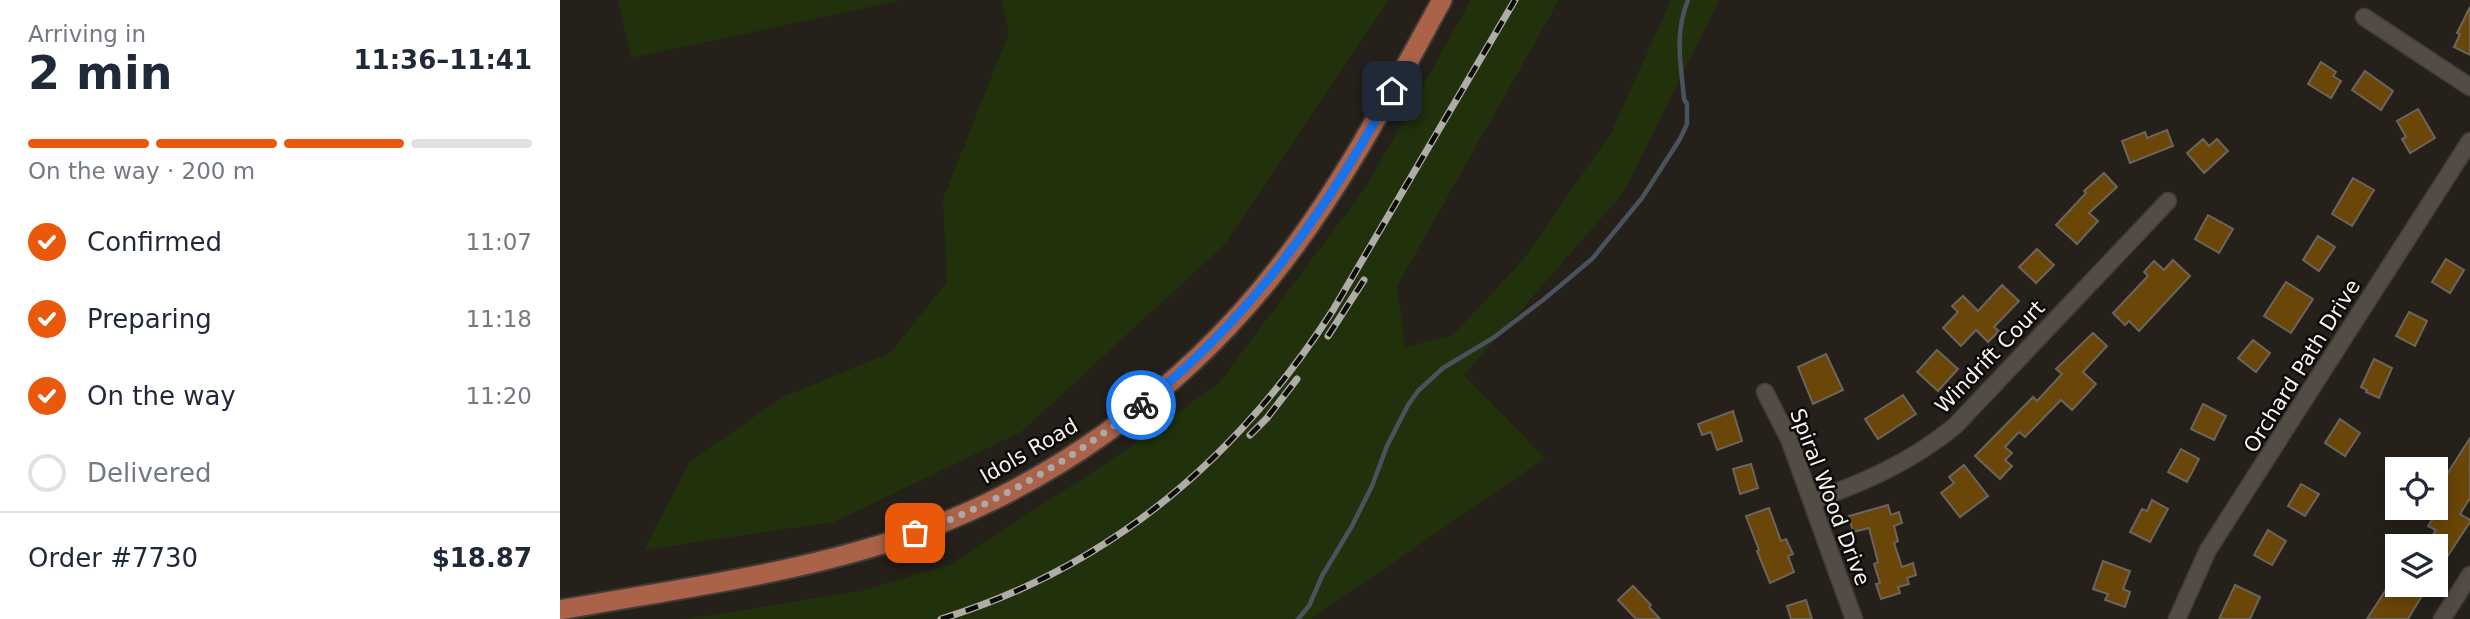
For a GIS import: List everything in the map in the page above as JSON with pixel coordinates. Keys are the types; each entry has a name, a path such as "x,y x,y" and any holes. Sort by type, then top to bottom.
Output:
{"main road":[{"name":"Idols Road","path":"560,610 806,565 889,543 941,524 1067,460 1171,381 1226,330 1280,267 1380,114 1443,0"}],"street":[{"path":"2364,18 2470,87"},
{"name":"Orchard Path Drive","path":"2177,619 2208,550 2470,141"},
{"name":"Windrift Court","path":"1812,500 1895,467 1927,449 1955,426 2168,201"},
{"name":"Spiral Wood Drive","path":"1765,392 1789,439 1854,619"},
{"path":"2442,619 2470,575"}],"green space":[{"path":"618,0 903,0 631,58"},
{"path":"1001,0 1389,0 1223,246 1021,432 834,522 644,550 690,461 785,396 890,353 947,282 943,199 1009,33"},
{"path":"1471,0 1559,0 1397,286 1405,347 1453,335 1522,261 1611,133 1671,0 1719,0 1624,192 1464,375 1545,458 1311,619 685,619 861,591 951,564 1111,460 1219,383 1366,187"}],"building":[{"path":"2470,7 2470,55 2454,47 2460,34 2457,33"},
{"path":"2321,62 2336,72 2333,76 2341,81 2331,98 2308,84"},
{"path":"2365,71 2393,91 2381,110 2352,90"},
{"path":"2418,109 2435,138 2410,153 2402,139 2406,137 2397,121"},
{"path":"2167,130 2173,146 2130,163 2122,141 2145,132 2147,138"},
{"path":"2203,139 2209,146 2217,139 2228,151 2204,173 2187,153"},
{"path":"2104,173 2117,187 2089,213 2098,221 2077,244 2056,225 2086,193 2084,191"},
{"path":"2353,178 2374,190 2352,226 2332,214"},
{"path":"2208,215 2233,229 2219,253 2195,239"},
{"path":"2318,236 2335,247 2319,271 2303,260"},
{"path":"2037,249 2054,265 2036,283 2019,267"},
{"path":"2446,259 2464,270 2450,293 2432,282"},
{"path":"2173,260 2190,276 2139,331 2129,321 2125,325 2113,313 2148,276 2144,272 2154,261 2164,270"},
{"path":"2286,282 2313,299 2291,333 2264,316"},
{"path":"2002,285 2019,301 1994,327 1999,331 1988,342 1976,330 1961,346 1943,328 1958,312 1952,306 1963,296 1978,311"},
{"path":"2409,312 2427,321 2415,346 2396,336"},
{"path":"2093,333 2107,346 2083,372 2096,384 2072,410 2061,400 2025,437 2019,432 2005,447 2012,453 2005,460 2012,466 2000,479 1975,456 2033,397 2037,401 2062,374 2056,369"},
{"path":"2253,340 2270,353 2256,372 2238,358"},
{"path":"1937,350 1958,369 1938,391 1917,372"},
{"path":"1826,354 1843,390 1813,404 1798,367"},
{"path":"2374,359 2392,368 2379,398 2361,387"},
{"path":"1903,395 1916,414 1878,439 1865,419"},
{"path":"2203,404 2226,416 2214,440 2191,429"},
{"path":"1733,411 1742,441 1717,450 1711,432 1702,435 1698,424"},
{"path":"2340,419 2360,433 2345,456 2325,443"},
{"path":"2470,438 2470,498 2460,514 2470,522 2448,556 2448,534 2434,534 2436,530 2428,526 2432,520 2448,520 2448,472"},
{"path":"2181,449 2199,459 2187,482 2168,472"},
{"path":"1751,464 1758,488 1740,494 1733,469"},
{"path":"1964,465 1988,496 1960,517 1941,493 1954,483 1949,477"},
{"path":"2301,484 2319,494 2305,516 2288,506"},
{"path":"2152,500 2168,509 2150,542 2130,532 2142,509 2147,511"},
{"path":"1888,505 1891,515 1899,512 1902,523 1894,526 1898,541 1894,543 1902,567 1913,563 1916,575 1907,578 1909,584 1898,587 1900,593 1881,599 1876,584 1880,583 1874,564 1878,562 1869,528 1853,532 1849,516"},
{"path":"1769,508 1781,541 1786,539 1793,554 1788,556 1794,572 1770,583 1746,516"},
{"path":"2268,530 2286,541 2272,565 2254,555"},
{"path":"2103,561 2130,571 2123,589 2130,592 2125,607 2105,600 2108,594 2093,589"},
{"path":"2235,585 2260,597 2250,619 2219,619"},
{"path":"1633,586 1660,619 1636,619 1618,600"},
{"path":"2385,591 2385,597 2421,597 2408,619 2367,619"},
{"path":"1806,600 1812,619 1791,619 1787,606"}],"waterway":[{"path":"1298,619 1309,606 1322,576 1352,526 1372,486 1387,446 1418,391 1443,368 1493,338 1592,259 1642,198 1680,139 1687,124 1680,37 1688,0"}],"railway":[{"path":"941,619 1002,597 1060,570 1114,537 1165,501 1212,459 1255,413 1296,364 1333,310 1515,0"},
{"path":"1328,336 1364,280"},
{"path":"1250,435 1297,379"}],"way so far":[{"path":"915,533 999,497 1067,460 1141,405"}],"route":[{"path":"1141,405 1226,330 1280,267 1335,188 1392,91"}]}
